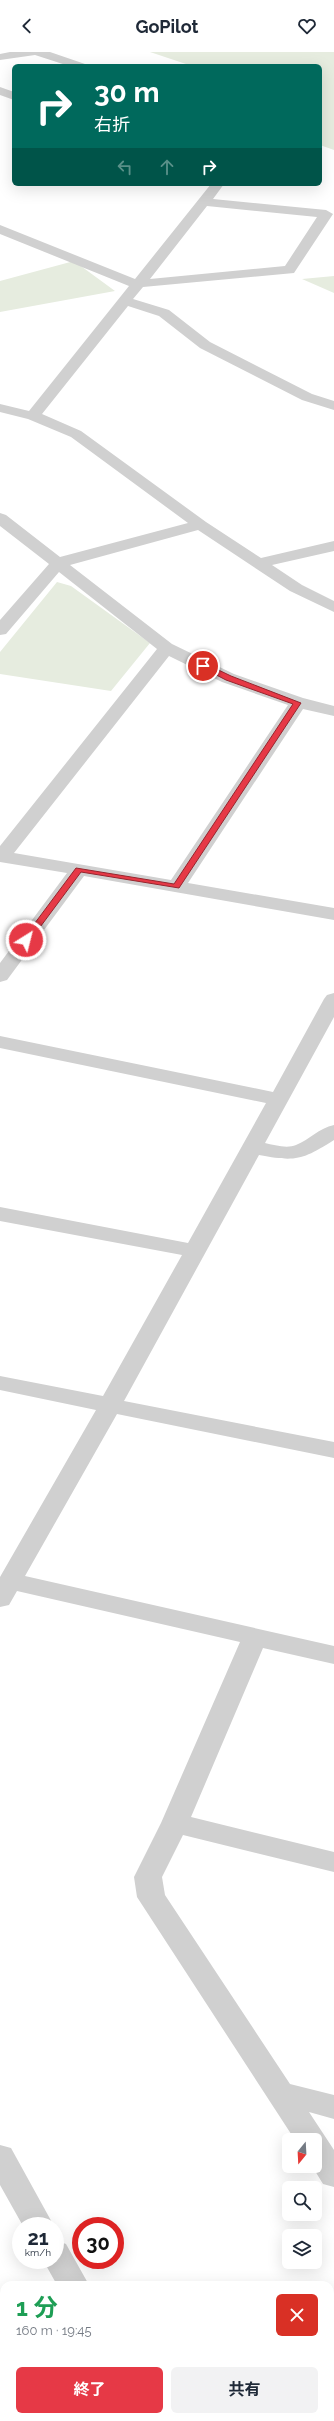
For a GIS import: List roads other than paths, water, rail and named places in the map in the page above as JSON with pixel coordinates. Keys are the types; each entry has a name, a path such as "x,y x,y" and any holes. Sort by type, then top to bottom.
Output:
{"street":[{"path":"0,57 33,52"},
{"path":"38,52 75,64"},
{"path":"0,91 12,95"},
{"path":"33,416 136,284 216,186"},
{"path":"0,229 136,284 289,270 326,214 202,202"},
{"path":"124,301 164,313 205,345 307,396 334,406"},
{"path":"0,408 33,416 76,434 200,525 296,588 334,607"},
{"path":"0,518 166,648 228,678 298,703 334,711"},
{"path":"0,630 58,563 200,525"},
{"path":"258,563 334,546"},
{"path":"166,648 1,856 334,914"},
{"path":"176,886 298,703"},
{"path":"0,976 79,870"},
{"path":"334,999 110,1405 5,1590 256,1637 334,1655"},
{"path":"0,1042 278,1099"},
{"path":"252,1147 282,1153 300,1152 334,1131"},
{"path":"0,1214 194,1251"},
{"path":"0,1382 334,1450"},
{"path":"256,1637 175,1823 148,1877 151,1897 306,2133"},
{"path":"175,1823 334,1862"},
{"path":"279,2093 334,2107"},
{"path":"0,2157 35,2217"},
{"path":"322,2157 334,2175"},
{"path":"64,2269 71,2281"}]}
